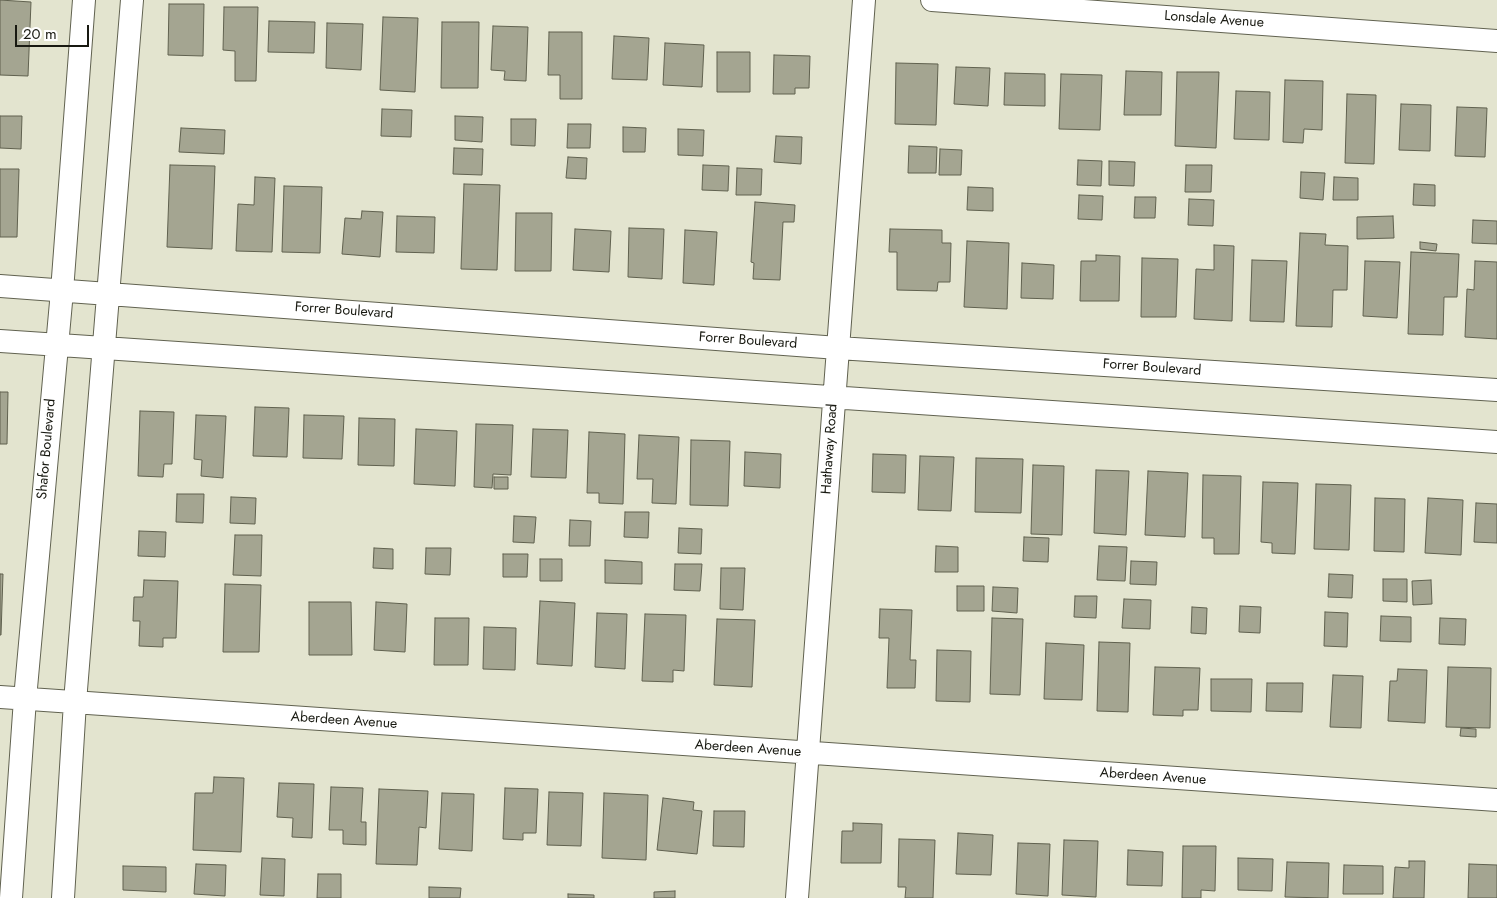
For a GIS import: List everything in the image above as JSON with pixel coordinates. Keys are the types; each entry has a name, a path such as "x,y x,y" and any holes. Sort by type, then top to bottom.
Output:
{"street":[{"name":"Shafor Boulevard","path":"11,898 25,699 62,291 84,0"},
{"path":"63,898 76,702 132,0"},
{"name":"Hathaway Road","path":"797,898 864,0"},
{"name":"Lonsdale Avenue","path":"932,0 1497,41"},
{"name":"Forrer Boulevard","path":"0,286 838,348 1497,390"},
{"path":"0,340 1497,442"},
{"name":"Aberdeen Avenue","path":"0,698 1497,800"}],"building":[{"path":"0,0 31,2 28,76 0,75"},
{"path":"169,4 204,4 203,56 168,55"},
{"path":"224,7 258,7 256,81 235,81 235,51 223,50"},
{"path":"383,17 418,18 415,92 380,90"},
{"path":"269,21 315,22 314,53 268,52"},
{"path":"442,22 479,22 478,88 441,88"},
{"path":"327,23 363,24 361,70 326,68"},
{"path":"493,26 528,27 526,81 504,80 505,71 491,70"},
{"path":"549,32 582,32 582,99 560,99 560,75 548,75"},
{"path":"614,36 649,38 647,80 612,79"},
{"path":"665,43 704,45 702,87 663,85"},
{"path":"717,52 750,52 750,92 717,92"},
{"path":"774,55 810,56 809,88 795,88 795,94 773,94"},
{"path":"896,63 938,64 936,125 895,124"},
{"path":"956,67 990,68 988,106 954,104"},
{"path":"1126,71 1162,72 1161,115 1124,115"},
{"path":"1177,72 1219,72 1216,148 1175,146"},
{"path":"1005,73 1045,74 1045,106 1004,105"},
{"path":"1061,74 1102,75 1100,130 1059,129"},
{"path":"1285,80 1323,81 1322,130 1304,129 1303,143 1283,142"},
{"path":"1236,91 1270,92 1269,140 1234,139"},
{"path":"1347,94 1376,95 1374,164 1345,163"},
{"path":"1401,104 1431,105 1430,151 1399,150"},
{"path":"1457,107 1487,108 1485,157 1455,156"},
{"path":"382,109 412,110 411,137 381,136"},
{"path":"0,116 22,116 21,149 0,148"},
{"path":"455,116 483,117 482,142 455,140"},
{"path":"511,119 536,119 535,146 511,145"},
{"path":"568,124 591,124 590,148 567,148"},
{"path":"623,127 646,128 645,152 623,152"},
{"path":"181,128 225,130 224,154 179,152"},
{"path":"678,129 704,130 703,156 678,155"},
{"path":"776,136 802,137 801,164 774,162"},
{"path":"909,146 937,147 936,173 908,173"},
{"path":"454,148 483,149 482,175 453,174"},
{"path":"940,149 962,150 961,175 939,175"},
{"path":"568,157 587,158 586,179 566,178"},
{"path":"1078,160 1102,161 1101,186 1077,185"},
{"path":"1109,161 1135,162 1134,186 1109,185"},
{"path":"170,165 215,166 212,249 167,247"},
{"path":"703,165 729,166 728,191 702,190"},
{"path":"1186,165 1212,165 1211,192 1185,192"},
{"path":"737,168 762,169 761,195 736,195"},
{"path":"0,169 19,169 17,237 0,237"},
{"path":"1301,172 1325,173 1323,200 1300,198"},
{"path":"255,177 275,178 272,252 236,251 238,204 254,205"},
{"path":"1334,177 1358,178 1358,200 1333,200"},
{"path":"464,184 500,185 497,270 461,269"},
{"path":"1414,184 1435,185 1435,206 1413,205"},
{"path":"284,186 322,187 320,253 282,252"},
{"path":"968,187 993,188 993,211 967,210"},
{"path":"1079,195 1103,196 1102,220 1078,219"},
{"path":"1135,197 1156,197 1155,218 1134,218"},
{"path":"1189,199 1214,200 1213,226 1188,225"},
{"path":"755,202 795,205 794,222 783,222 780,280 753,279 754,263 751,262"},
{"path":"362,211 383,212 380,257 342,254 345,218 361,219"},
{"path":"516,213 552,213 551,271 515,271"},
{"path":"397,216 435,217 434,253 396,252"},
{"path":"1393,216 1394,238 1357,239 1357,217"},
{"path":"1473,220 1497,221 1497,244 1472,243"},
{"path":"629,228 664,229 662,279 628,277"},
{"path":"575,229 611,231 609,272 573,270"},
{"path":"890,229 942,230 942,243 951,243 950,282 938,282 937,291 897,290 897,252 889,252"},
{"path":"685,230 717,232 714,285 683,283"},
{"path":"1300,233 1326,234 1325,245 1348,246 1347,290 1333,290 1332,327 1296,326"},
{"path":"967,241 1009,243 1007,309 964,307"},
{"path":"1420,242 1437,244 1436,251 1420,249"},
{"path":"1214,245 1234,246 1232,321 1194,319 1196,269 1214,270"},
{"path":"1411,252 1459,254 1457,297 1444,297 1443,335 1408,334"},
{"path":"1096,255 1120,256 1119,301 1080,301 1081,261 1096,261"},
{"path":"1142,258 1178,259 1176,317 1141,317"},
{"path":"1252,260 1287,261 1284,322 1250,321"},
{"path":"1365,261 1400,262 1397,318 1363,316"},
{"path":"1475,261 1497,262 1497,339 1465,337 1467,289 1474,290"},
{"path":"1022,263 1054,265 1053,299 1021,298"},
{"path":"0,392 8,392 7,444 0,444"},
{"path":"255,407 289,408 287,457 253,456"},
{"path":"140,411 174,412 172,464 164,464 163,477 138,476"},
{"path":"196,415 226,416 223,478 201,476 202,460 194,459"},
{"path":"304,415 344,416 342,459 303,458"},
{"path":"359,418 395,419 394,466 358,465"},
{"path":"476,424 513,425 511,475 493,474 492,488 474,487"},
{"path":"416,429 457,431 455,486 414,484"},
{"path":"533,429 568,430 566,478 531,477"},
{"path":"589,432 625,434 623,504 599,503 599,493 587,493"},
{"path":"639,435 679,437 676,504 652,503 653,479 637,479"},
{"path":"691,440 730,441 728,506 690,505"},
{"path":"745,452 781,454 780,488 744,486"},
{"path":"873,454 906,455 905,493 872,492"},
{"path":"920,456 954,457 951,511 918,510"},
{"path":"976,458 1023,459 1021,513 975,512"},
{"path":"1033,465 1064,466 1062,535 1031,534"},
{"path":"1096,470 1129,471 1126,535 1094,533"},
{"path":"1148,471 1188,473 1185,537 1145,535"},
{"path":"1203,475 1241,476 1239,554 1214,554 1214,538 1202,538"},
{"path":"494,477 508,477 508,489 494,489"},
{"path":"1263,482 1298,483 1295,554 1272,553 1272,543 1261,542"},
{"path":"1316,484 1351,485 1349,550 1314,549"},
{"path":"177,494 204,494 203,523 176,522"},
{"path":"231,497 256,498 255,524 230,523"},
{"path":"1375,498 1405,499 1404,552 1374,551"},
{"path":"1428,498 1463,500 1461,555 1425,553"},
{"path":"1476,503 1497,504 1497,543 1474,542"},
{"path":"625,512 649,512 648,538 624,537"},
{"path":"514,516 536,517 534,543 513,542"},
{"path":"570,520 591,521 590,546 569,546"},
{"path":"679,528 702,529 701,554 678,553"},
{"path":"139,531 166,532 165,557 138,556"},
{"path":"235,535 262,535 261,576 233,575"},
{"path":"1024,537 1049,538 1048,562 1023,561"},
{"path":"936,546 958,547 958,572 935,572"},
{"path":"1099,546 1127,547 1125,581 1097,580"},
{"path":"374,548 393,549 393,569 373,568"},
{"path":"426,548 451,548 450,575 425,574"},
{"path":"503,554 528,554 527,577 503,577"},
{"path":"540,559 562,559 562,581 540,581"},
{"path":"605,560 642,562 642,584 605,583"},
{"path":"1131,561 1157,562 1156,585 1130,584"},
{"path":"675,564 702,564 700,591 674,590"},
{"path":"721,568 745,568 743,610 720,609"},
{"path":"0,574 3,574 1,635 0,635"},
{"path":"1329,574 1353,575 1352,598 1328,597"},
{"path":"1383,579 1407,579 1407,602 1383,601"},
{"path":"144,580 178,581 176,638 163,638 163,647 139,646 140,621 133,621 134,597 143,597"},
{"path":"1431,580 1432,604 1413,605 1412,581"},
{"path":"225,584 261,585 259,652 223,652"},
{"path":"957,586 984,586 984,611 957,611"},
{"path":"993,587 1018,588 1017,613 992,611"},
{"path":"1075,596 1097,596 1096,618 1074,617"},
{"path":"1124,599 1151,600 1150,629 1122,628"},
{"path":"540,601 575,603 572,666 537,664"},
{"path":"309,602 351,602 352,655 309,655"},
{"path":"376,602 407,604 405,652 374,650"},
{"path":"1240,606 1261,607 1260,633 1239,632"},
{"path":"1192,607 1207,608 1206,634 1191,633"},
{"path":"880,609 912,610 910,660 916,660 915,688 887,688 889,638 879,638"},
{"path":"1325,612 1348,613 1347,647 1324,646"},
{"path":"597,613 627,614 625,669 595,667"},
{"path":"645,614 686,615 684,671 673,670 673,682 642,681"},
{"path":"1381,616 1411,617 1411,642 1380,641"},
{"path":"435,618 469,618 468,665 434,665"},
{"path":"992,618 1023,619 1020,695 990,694"},
{"path":"1440,618 1466,619 1465,645 1439,644"},
{"path":"717,619 755,620 752,687 714,685"},
{"path":"484,627 516,628 515,670 483,669"},
{"path":"1099,642 1130,643 1128,712 1097,711"},
{"path":"1046,643 1084,645 1082,700 1044,699"},
{"path":"937,650 971,651 970,702 936,701"},
{"path":"1155,667 1200,668 1198,710 1183,710 1183,716 1153,715"},
{"path":"1448,667 1491,668 1490,728 1446,727"},
{"path":"1398,669 1427,670 1425,723 1388,721 1390,681 1397,681"},
{"path":"1333,675 1363,676 1361,728 1330,727"},
{"path":"1211,679 1252,679 1251,712 1211,711"},
{"path":"1267,683 1303,683 1302,712 1266,711"},
{"path":"1461,728 1476,729 1476,737 1460,736"},
{"path":"214,777 244,778 241,852 193,850 195,793 213,793"},
{"path":"279,783 314,784 312,838 292,837 293,818 277,817"},
{"path":"331,787 363,788 361,822 366,822 366,845 343,844 343,830 329,830"},
{"path":"505,788 538,789 536,833 523,833 523,840 503,839"},
{"path":"379,789 428,791 426,828 419,827 417,865 376,864"},
{"path":"549,792 583,793 581,846 547,845"},
{"path":"442,793 474,794 472,851 439,849"},
{"path":"604,793 648,795 646,860 602,858"},
{"path":"663,798 694,802 693,810 702,811 697,854 657,850"},
{"path":"714,811 745,811 744,847 713,846"},
{"path":"853,823 882,824 881,863 841,863 842,831 853,831"},
{"path":"958,833 993,835 991,875 956,874"},
{"path":"899,839 935,840 933,898 905,898 906,887 898,887"},
{"path":"1064,840 1098,841 1096,897 1062,895"},
{"path":"1018,843 1050,844 1048,896 1016,894"},
{"path":"1183,846 1216,846 1215,891 1201,890 1201,898 1182,898"},
{"path":"1128,850 1163,852 1162,886 1127,885"},
{"path":"262,858 285,859 284,896 260,895"},
{"path":"1238,858 1273,859 1272,891 1238,890"},
{"path":"1409,861 1425,861 1424,898 1393,898 1395,867 1409,868"},
{"path":"1287,862 1329,863 1328,898 1285,897"},
{"path":"196,864 226,865 225,896 194,894"},
{"path":"1469,864 1497,865 1497,898 1468,898"},
{"path":"1344,865 1383,866 1383,894 1343,894"},
{"path":"123,866 166,867 166,892 123,890"},
{"path":"318,874 341,874 341,898 317,898"},
{"path":"429,887 461,888 460,898 429,898"},
{"path":"675,891 675,898 654,898 654,892"},
{"path":"568,894 594,895 594,898 568,898"}]}
